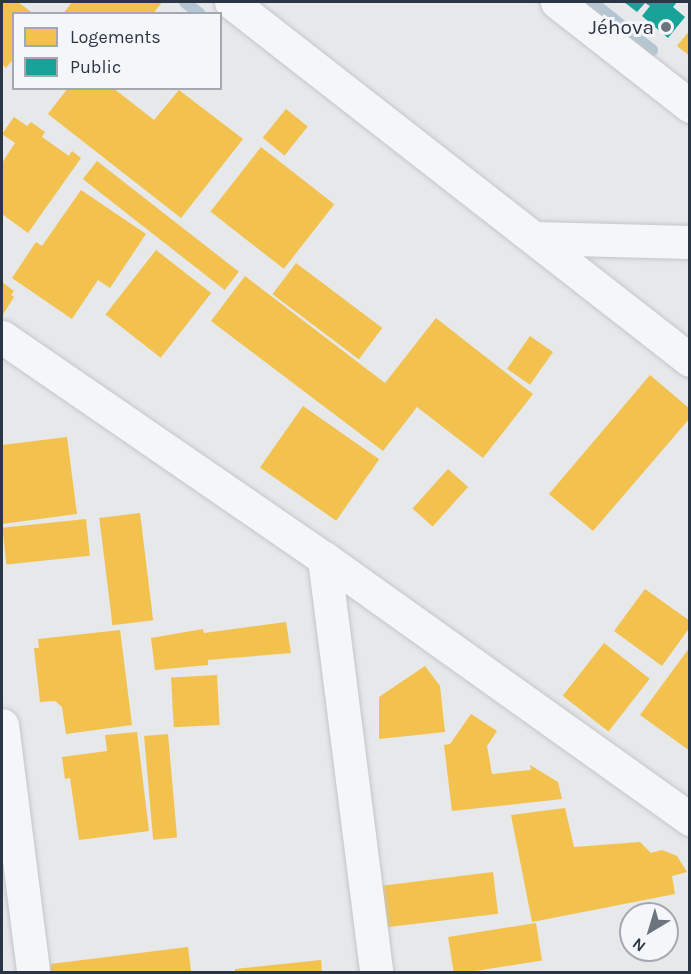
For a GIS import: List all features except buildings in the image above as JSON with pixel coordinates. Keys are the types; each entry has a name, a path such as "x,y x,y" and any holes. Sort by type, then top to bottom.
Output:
{"street":[{"path":"231,2 690,360"},
{"path":"557,2 690,106"},
{"path":"535,238 690,242"},
{"path":"2,337 324,558 690,819"},
{"path":"324,558 376,972"},
{"path":"2,725 33,972"}],"waterway":[{"path":"185,2 198,12"},
{"path":"592,2 652,50"}],"place":[{"name":"Jéhova","path":"666,27"}]}
